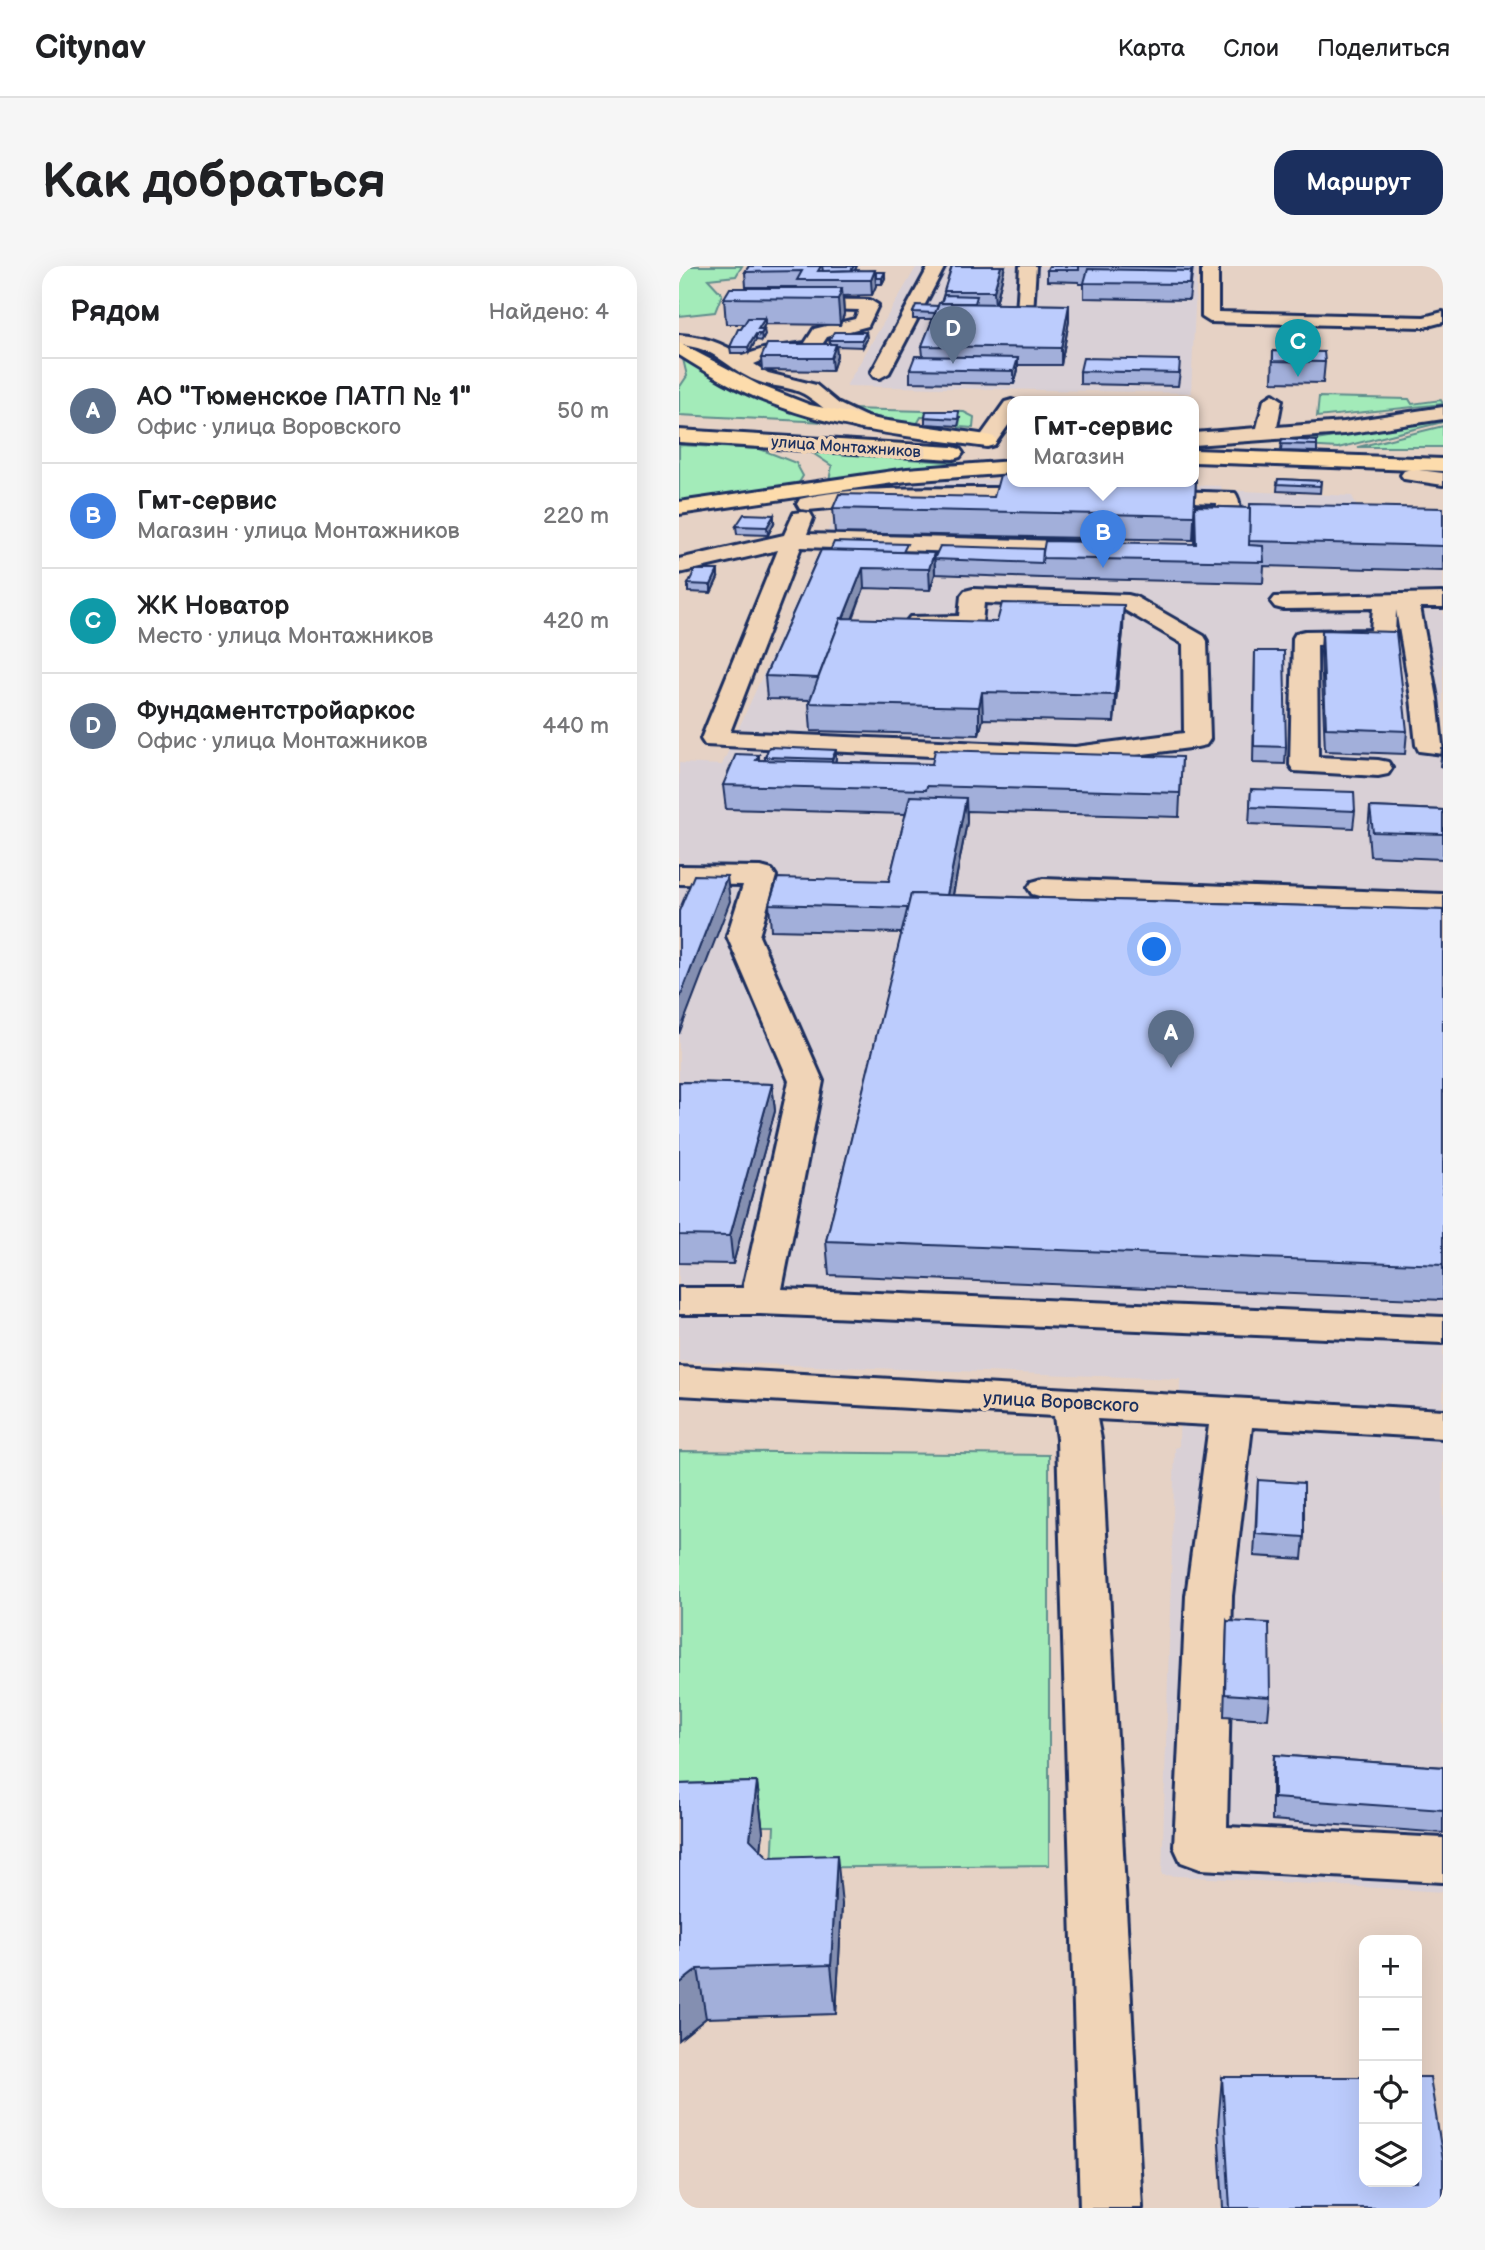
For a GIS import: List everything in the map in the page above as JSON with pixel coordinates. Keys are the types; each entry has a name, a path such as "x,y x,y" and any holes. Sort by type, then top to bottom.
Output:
{"main road":[{"path":"679,348 744,386 778,400 868,425 1005,445"},
{"name":"улица Монтажников","path":"679,424 1005,445"},
{"name":"улица Монтажников","path":"679,436 1005,445"},
{"path":"743,439 789,451 813,464 812,496"},
{"path":"1199,456 1443,464"},
{"path":"679,508 812,496 907,475 1007,467"},
{"path":"1199,469 1411,475"}],"street":[{"path":"880,373 937,266"},
{"path":"1025,313 1028,266"},
{"path":"1210,266 1210,317 1424,322 1443,317"},
{"path":"740,363 763,354 811,348 820,333 862,322 870,305 775,304"},
{"path":"679,340 697,341 725,352 762,377 809,389 832,408 868,425"},
{"path":"1268,435 1273,400"},
{"path":"1199,439 1344,429 1443,413"},
{"path":"1199,424 1219,424"},
{"path":"1411,475 1443,478"},
{"path":"900,621 969,623 972,596 1128,602 1195,641 1198,739 1075,755 714,739 812,496 941,492 1064,494"},
{"path":"1119,495 1228,497 1229,523"},
{"path":"679,566 793,540 1111,550"},
{"path":"1283,602 1443,600"},
{"path":"1396,602 1434,699 1429,745 1443,746"},
{"path":"1378,768 1304,765 1305,638 1383,637 1396,602"},
{"path":"679,875 761,876 743,936 806,1081 760,1301"},
{"path":"1042,888 1443,903"},
{"path":"679,1301 760,1301 1443,1330"},
{"name":"улица Воровского","path":"679,1381 1443,1424"},
{"path":"1073,1402 1079,1439 1111,2208"},
{"path":"1231,1411 1230,1442 1209,1596 1200,1847 1443,1860"}],"shaded area":[{"path":"917,266 1197,266 1191,393 846,386"},
{"path":"1007,480 1007,487 1221,486 1222,490 1352,496 1357,507 1443,508 1443,1892 1162,1875 1175,1448 1179,1447 1180,1379 679,1361 679,763 722,765 845,493 865,487 922,481"}],"green space":[{"path":"679,266 742,266 736,276 708,279 722,294 715,312 679,316"},
{"path":"683,359 753,395 826,422 679,415 679,388 687,376"},
{"path":"1319,397 1409,399 1412,404 1441,400 1443,404 1317,417"},
{"path":"848,409 964,412 974,417 973,428 959,427 960,418 921,417 917,424 869,417"},
{"path":"1443,419 1443,422 1338,448 1286,445"},
{"path":"1443,426 1443,447 1358,447"},
{"path":"679,445 760,449 796,463 803,476 797,486 679,504"},
{"path":"811,452 962,463 829,480 832,466"},
{"path":"679,1451 1049,1455 1049,1865 772,1868 774,1826 679,1826"}],"building":[{"path":"749,266 821,266 818,271 875,270 871,280 797,280 802,271 745,272"},
{"path":"822,266 854,266 851,270 823,271"},
{"path":"952,266 1001,266 994,291 944,291"},
{"path":"1049,266 1079,266 1079,270 1047,270"},
{"path":"1107,266 1192,266 1191,267"},
{"path":"1088,269 1191,271 1190,284 1084,283"},
{"path":"876,272 885,272 882,278 876,278"},
{"path":"730,288 842,288 838,299 724,298"},
{"path":"944,295 977,296 975,303 941,303"},
{"path":"939,303 1069,305 1061,348 922,346"},
{"path":"916,305 938,306 935,313 913,312"},
{"path":"748,318 765,318 758,329 764,329 761,334 756,334 748,347 730,347 738,329 741,329"},
{"path":"834,332 866,332 862,340 829,340"},
{"path":"767,344 836,344 831,358 761,358"},
{"path":"1273,351 1324,352 1325,362 1273,361"},
{"path":"915,356 1018,358 1014,371 910,369"},
{"path":"1083,358 1180,360 1179,373 1080,371"},
{"path":"926,411 959,411 958,419 925,417"},
{"path":"1282,439 1317,441 1317,445 1281,444"},
{"path":"1000,475 1007,476 1007,487 1196,487 1194,516 833,508 839,494 994,497"},
{"path":"1278,479 1321,481 1320,486 1277,484"},
{"path":"1250,504 1443,508 1443,546 1249,541"},
{"path":"1195,506 1250,508 1249,545 1263,546 1264,562 1042,558 1045,541 1196,544"},
{"path":"744,514 774,515 767,527 736,526"},
{"path":"834,542 907,544 903,552 830,551"},
{"path":"940,546 1043,549 1042,563 934,559"},
{"path":"821,550 934,553 929,569 863,568 818,678 765,676"},
{"path":"695,570 718,570 711,585 688,584"},
{"path":"1002,603 1124,605 1115,695 982,692 979,707 809,703 841,618 997,622"},
{"path":"1322,630 1396,632 1407,731 1326,728"},
{"path":"1255,651 1284,651 1286,747 1254,746"},
{"path":"769,747 836,750 832,759 765,757"},
{"path":"935,750 1182,757 1180,793 927,786 926,790 723,785 736,754 759,755 756,760 932,764"},
{"path":"1251,789 1354,792 1355,811 1250,807"},
{"path":"910,796 966,798 947,895 911,894 908,908 769,904 778,878 889,881"},
{"path":"1370,807 1443,810 1443,834 1373,832"},
{"path":"694,875 727,876 679,1000 679,911"},
{"path":"911,894 1443,910 1443,1265 826,1241"},
{"path":"679,1082 772,1084 730,1236 679,1235"},
{"path":"1258,1480 1304,1483 1304,1537 1256,1534"},
{"path":"1227,1621 1269,1623 1270,1697 1225,1694"},
{"path":"1274,1755 1443,1767 1443,1810 1274,1798"},
{"path":"757,1782 750,1839 768,1857 837,1855 831,1965 698,1969 679,1984 679,1784"},
{"path":"1222,2077 1359,2077 1359,2187 1422,2187 1422,2077 1430,2077 1443,2160 1443,2208 1230,2208"}],"place":[{"name":"Фундаментстройаркос","path":"953,364"},
{"name":"ЖК Новатор","path":"1298,377"},
{"name":"Гмт-сервис","path":"1103,568"},
{"name":"АО \"Тюменское ПАТП № 1\"","path":"1171,1068"}]}
